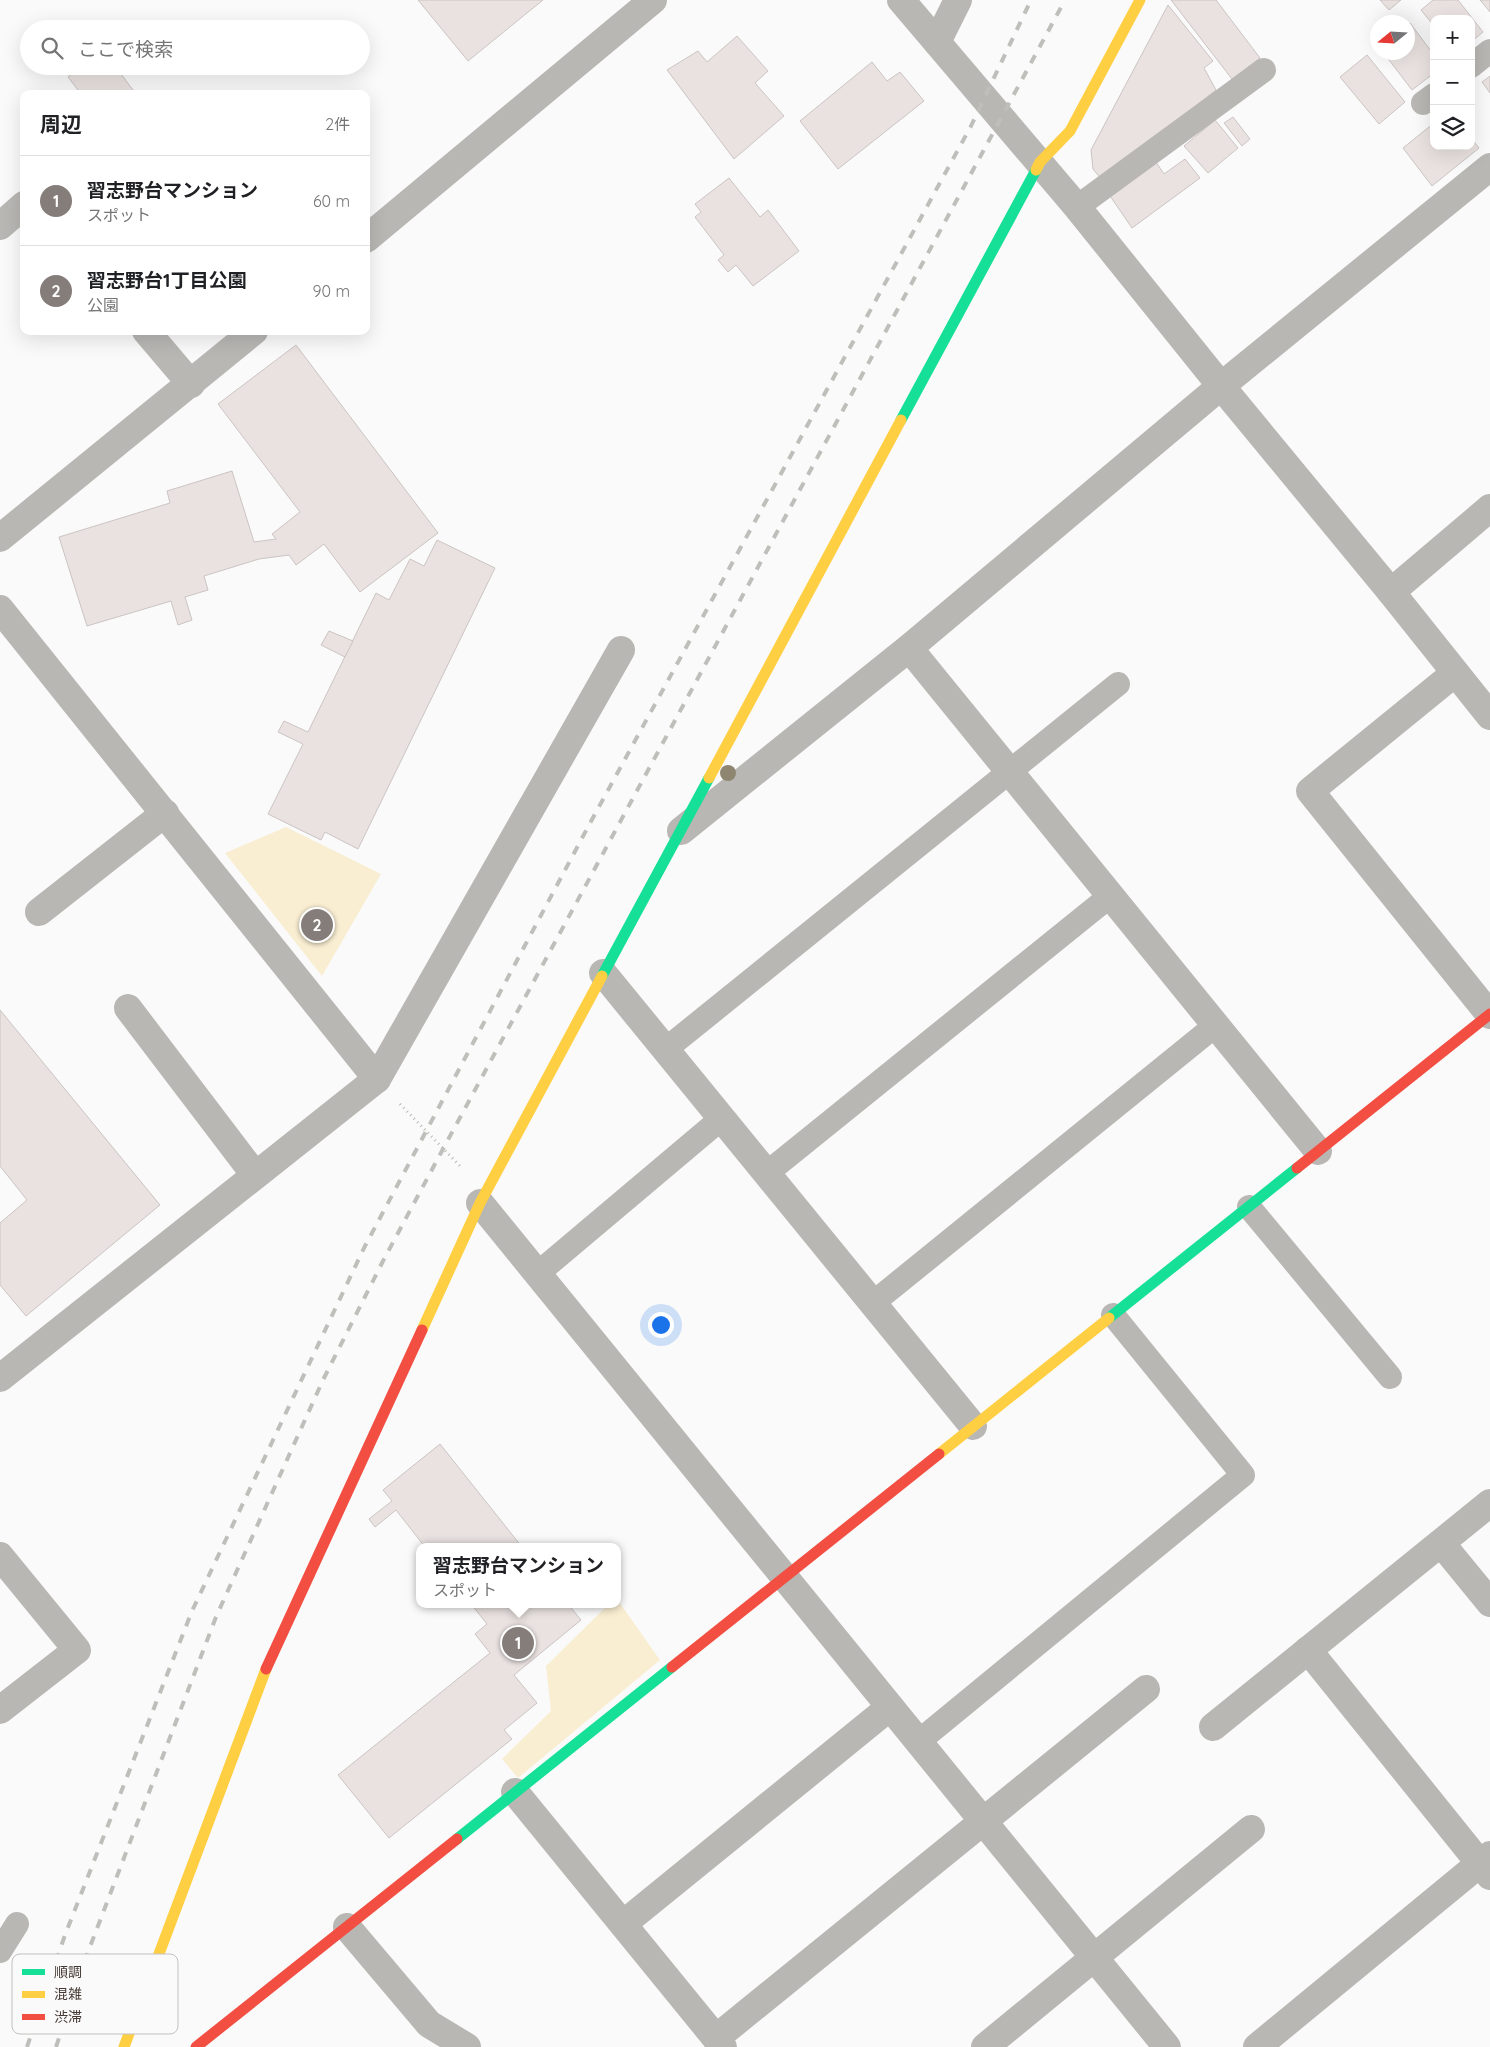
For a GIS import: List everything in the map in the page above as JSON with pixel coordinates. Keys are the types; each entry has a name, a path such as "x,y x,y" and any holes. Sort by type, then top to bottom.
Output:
{"street":[{"path":"370,236 653,0"},
{"path":"901,0 1040,162 1221,386 1392,592 1490,716"},
{"path":"937,42 958,0"},
{"path":"159,1954 270,1659 483,1197 1040,162 1070,131 1140,0"},
{"path":"681,831 908,648 1221,386 1490,167"},
{"path":"0,226 20,208"},
{"path":"149,335 190,384"},
{"path":"0,538 249,335"},
{"path":"1392,592 1490,508"},
{"path":"0,609 376,1079"},
{"path":"908,648 1318,1151"},
{"path":"0,1378 376,1079 621,650"},
{"path":"196,2047 1490,1014 1310,791 1455,673"},
{"path":"40,912 165,813"},
{"path":"603,973 974,1426"},
{"path":"128,1008 255,1175"},
{"path":"483,1197 537,1274 1167,2047"},
{"path":"1212,1727 1490,1503"},
{"path":"1441,1543 1490,1603"},
{"path":"0,1556 76,1650 0,1710"},
{"path":"1257,2047 1487,1865 1308,1650"},
{"path":"515,1792 719,2043 1146,1690"},
{"path":"623,1924 890,1707"},
{"path":"986,2047 1251,1829"},
{"path":"347,1927 428,2024 468,2047"},
{"path":"124,2047 129,2034"}],"lane":[{"path":"1475,63 1490,51"},
{"path":"1077,207 1264,70"},
{"path":"666,1049 1118,684"},
{"path":"767,1172 1110,896"},
{"path":"873,1303 1216,1025"},
{"path":"537,1274 722,1118"},
{"path":"1249,1207 1390,1377"},
{"path":"918,1742 1243,1475 1113,1315"},
{"path":"0,1952 18,1924"}],"path":[{"path":"376,1079 442,1149 483,1197"}],"shaded area":[{"path":"286,827 381,874 322,976 225,853"},
{"path":"621,1605 660,1660 518,1778 502,1759 551,1711 546,1666 605,1608 621,1608"}],"building":[{"path":"418,0 543,0 468,61"},
{"path":"1171,0 1216,0 1260,58 1232,79"},
{"path":"1380,0 1401,0 1389,10"},
{"path":"1433,0 1458,0 1470,15 1430,15 1430,21 1421,10"},
{"path":"1480,0 1490,0 1490,12"},
{"path":"1168,5 1213,61 1204,68 1216,90 1102,180 1093,169 1091,150"},
{"path":"1475,22 1483,32 1475,39"},
{"path":"1415,30 1430,50 1430,76 1412,90 1389,60 1415,60"},
{"path":"737,36 768,71 755,83 784,116 734,159 667,70 698,51 707,62"},
{"path":"1367,55 1405,102 1379,124 1340,77"},
{"path":"872,62 887,81 900,72 924,101 838,169 800,121"},
{"path":"70,75 122,75 133,90 78,90 68,77"},
{"path":"1490,76 1490,93 1482,82"},
{"path":"1233,117 1250,139 1242,146 1224,123"},
{"path":"1215,120 1238,148 1208,173 1184,146"},
{"path":"1430,126 1430,150 1475,150 1475,143 1479,148 1432,186 1403,148"},
{"path":"1154,159 1164,174 1185,159 1200,178 1132,228 1108,193"},
{"path":"729,178 760,217 768,210 799,251 753,286 736,265 728,272 718,260 724,255 695,217 701,212 695,204"},
{"path":"296,345 438,533 360,592 324,544 296,565 289,555 259,559 204,576 208,590 185,597 192,620 178,625 171,601 87,626 59,537 170,503 167,491 232,471 254,542 276,539 272,534 300,512 218,404"},
{"path":"437,540 495,568 358,849 325,832 321,840 268,814 303,744 278,732 284,721 308,732 376,593 389,600 410,559 424,566"},
{"path":"329,631 353,641 345,657 321,645"},
{"path":"0,1010 160,1205 26,1316 0,1285 0,1223 27,1200 0,1166"},
{"path":"440,1444 519,1543 422,1543 396,1510 375,1527 369,1519 392,1501 383,1490"},
{"path":"474,1608 571,1608 581,1620 514,1675 537,1703 504,1730 512,1739 389,1838 338,1775 490,1653 475,1634 487,1624"}],"railway":[{"path":"59,1954 192,1611 364,1248 589,825 971,126 1031,0"},
{"path":"87,1954 216,1617 323,1380 383,1261 443,1149 1065,0"},
{"path":"27,2047 31,2034"},
{"path":"56,2047 60,2034"}],"traffic: fast":[{"path":"901,420 1036,170"},
{"path":"602,976 709,778"},
{"path":"1109,1318 1297,1168"},
{"path":"457,1839 672,1667"}],"traffic: slow":[{"path":"1036,170 1040,162 1070,131 1140,0"},
{"path":"709,778 901,420"},
{"path":"422,1330 480,1203 602,976"},
{"path":"939,1454 1109,1318"},
{"path":"159,1954 266,1669"},
{"path":"124,2047 129,2034"}],"traffic: jam":[{"path":"1297,1168 1490,1014"},
{"path":"266,1669 422,1330"},
{"path":"672,1667 939,1454"},
{"path":"196,2047 457,1839"}],"place":[{"name":"習志野台1丁目公園","path":"317,925"},
{"name":"習志野台マンション","path":"518,1643"}]}
